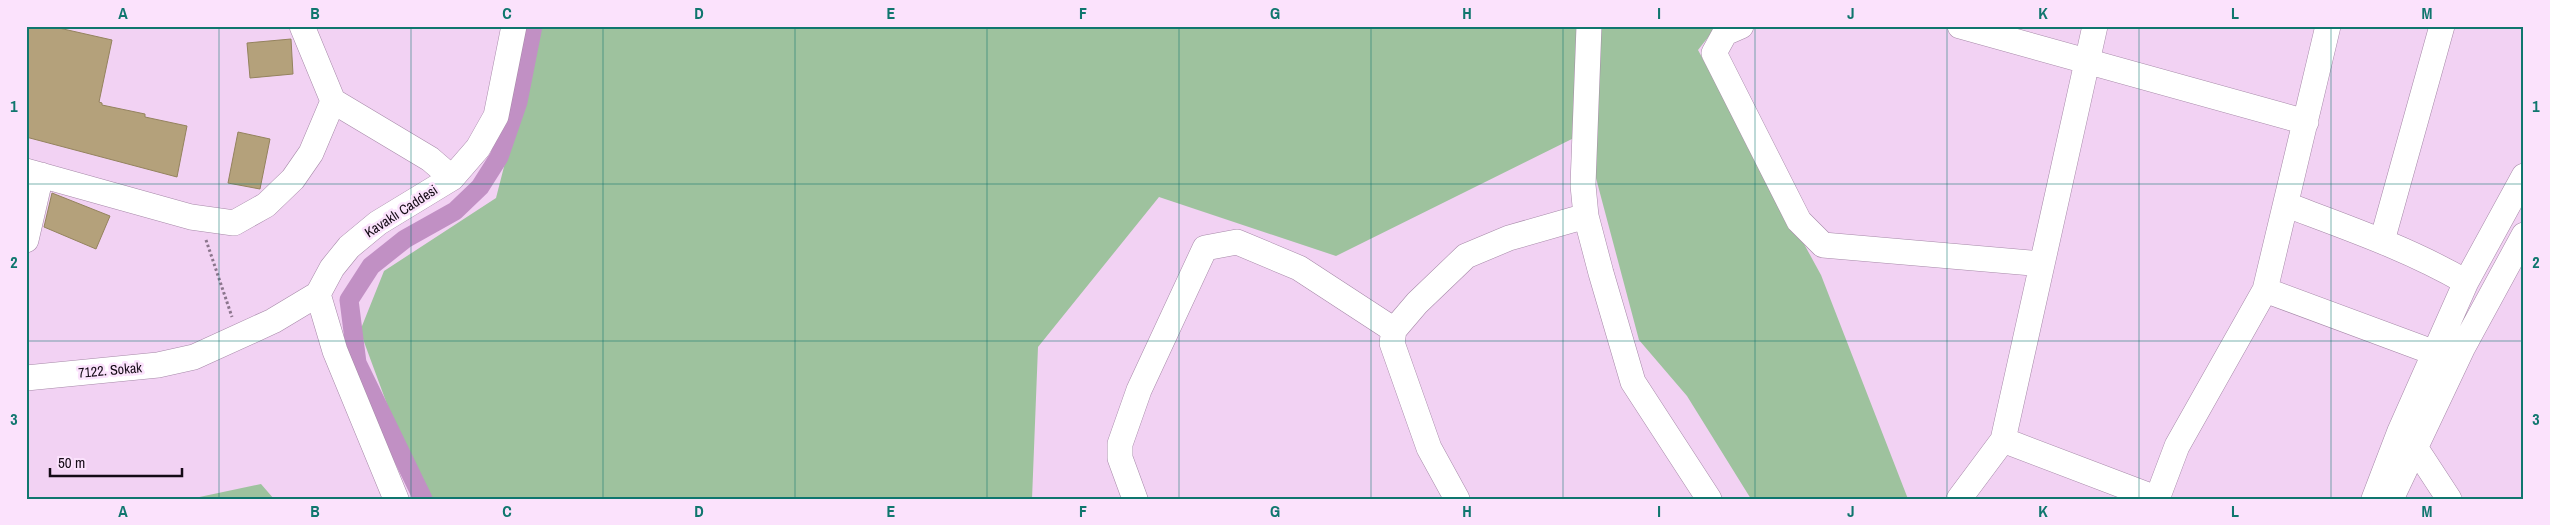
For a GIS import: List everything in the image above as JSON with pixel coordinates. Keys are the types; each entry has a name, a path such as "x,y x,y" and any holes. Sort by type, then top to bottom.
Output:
{"street":[{"path":"302,26 333,101 430,159 452,178"},
{"name":"Kavaklı Caddesi","path":"318,294 332,268 349,247 378,223 452,178 478,148 496,116 514,26"},
{"path":"1589,26 1583,185 1586,216 1633,382 1709,499"},
{"path":"1741,26 1725,33 1714,53 1799,221 1823,245 2042,264"},
{"path":"1960,26 2306,122"},
{"path":"1959,499 2003,440 2095,26"},
{"path":"2003,440 2157,499 2177,446 2265,290 2287,205 2328,26"},
{"path":"2382,241 2442,26"},
{"path":"26,240 34,173 191,217 234,222 266,205 293,179 311,153 333,101"},
{"path":"2374,499 2384,487 2435,354 2466,282 2524,176"},
{"path":"2287,205 2382,241 2439,266 2466,282"},
{"path":"1457,499 1429,448 1392,343 1394,330 1417,303 1466,256 1509,238 1586,216"},
{"path":"2391,499 2463,347 2524,235"},
{"path":"1135,499 1120,458 1120,444 1139,390 1204,248 1237,242 1300,268 1394,330"},
{"path":"2265,290 2435,354"},
{"path":"239,336 273,321 318,294 335,351 396,499"},
{"name":"7122. Sokak","path":"26,378 158,365 194,357 239,336"},
{"path":"2415,447 2449,499"}],"path":[{"path":"191,217 205,238 239,336"}],"green space":[{"path":"540,26 1717,26 1698,50 1821,275 1908,499 1751,499 1687,396 1639,340 1584,133 1336,256 1159,197 1038,347 1032,499 422,499 360,331 384,271 496,198"},
{"path":"261,484 274,499 190,499"}],"building":[{"path":"26,26 50,26 112,40 99,102 102,105 145,114 145,117 187,126 177,177 26,137"},
{"path":"291,39 293,74 250,78 247,43"},
{"path":"238,132 270,139 260,189 228,183"},
{"path":"52,193 110,216 96,249 44,227"}],"waterway":[{"path":"423,499 357,363 349,300 371,266 405,239 455,211 480,187 499,157 518,102 533,26"}]}
